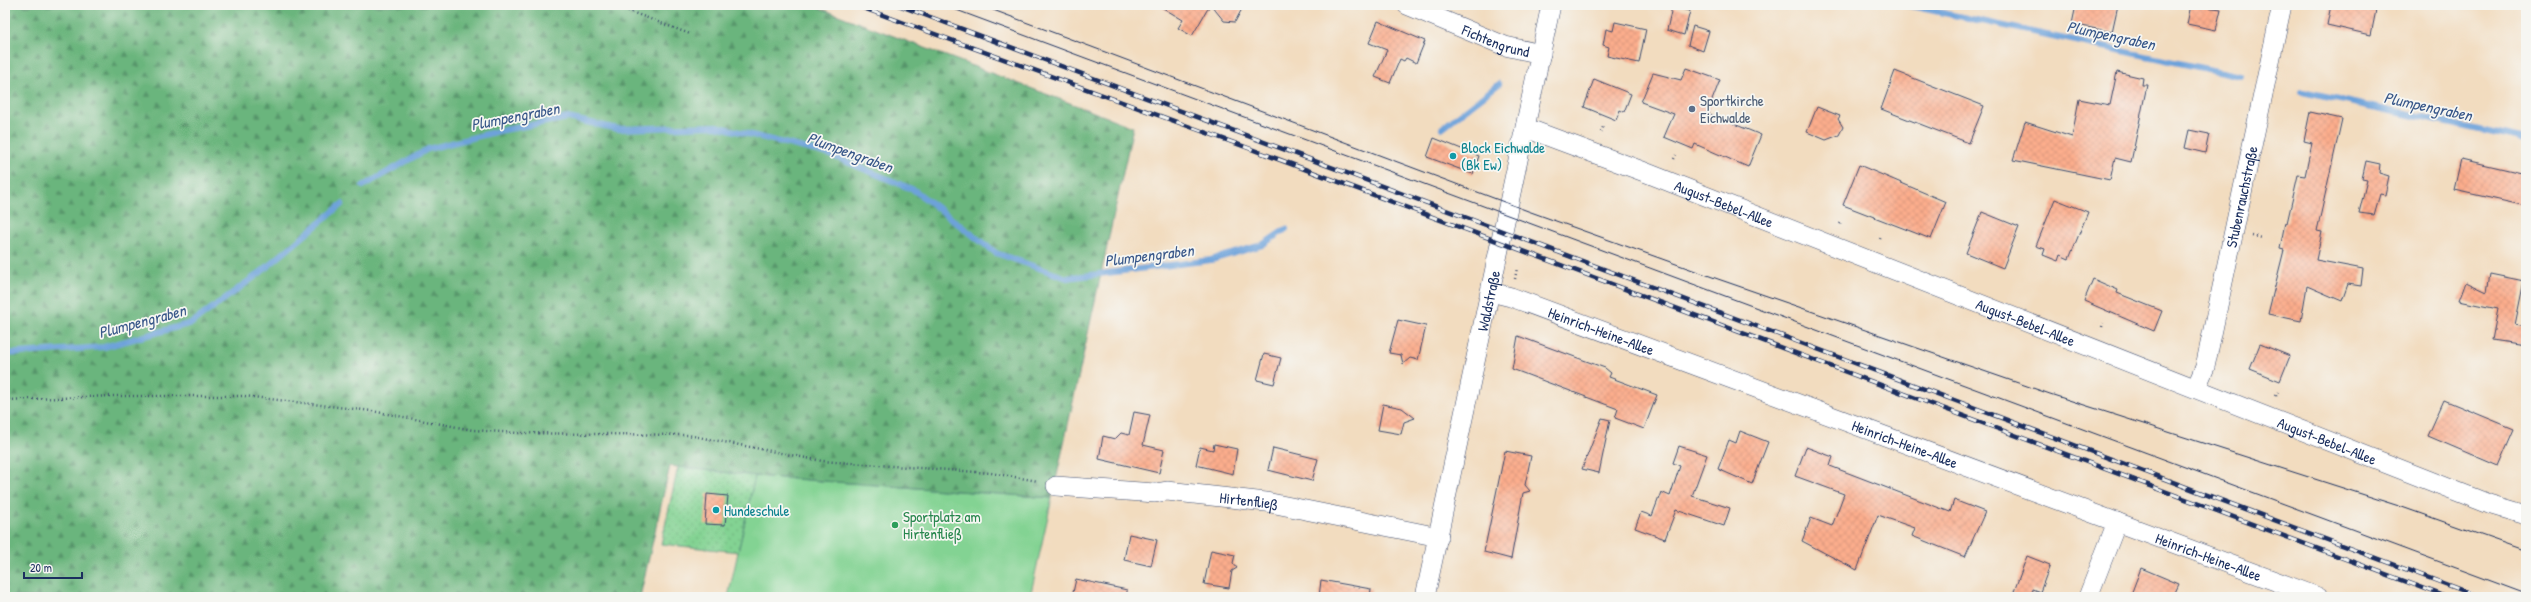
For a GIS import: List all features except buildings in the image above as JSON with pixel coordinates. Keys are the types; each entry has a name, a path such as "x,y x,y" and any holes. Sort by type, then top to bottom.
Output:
{"street":[{"name":"Fichtengrund","path":"1407,5 1504,46 1541,54"},
{"name":"Waldstraße","path":"1425,597 1439,537 1551,5"},
{"name":"Stubenrauchstraße","path":"2196,388 2205,367 2282,5"},
{"name":"August-Bebel-Allee","path":"1526,128 1642,171 2490,504 2526,515"},
{"name":"Heinrich-Heine-Allee","path":"1491,292 1511,297 2318,597"},
{"name":"Hirtenfließ","path":"1056,486 1156,493 1167,491 1259,502 1439,537"},
{"path":"2088,597 2116,522"}],"path":[{"path":"613,5 690,34"},
{"path":"1601,132 1603,127"},
{"path":"1674,159 1676,155"},
{"path":"2276,396 2278,392"},
{"path":"5,400 127,396 244,396 372,411 473,430 518,434 688,435 822,461 991,473 1056,486"}],"green space":[{"path":"5,5 812,5 1133,127 1052,498 755,476 670,466 640,597 5,597"},
{"path":"678,467 755,476 738,552 661,544"},
{"name":"Sportplatz am Hirtenfließ","path":"755,476 1052,498 1030,597 728,597"}],"waterway":[{"name":"Plumpengraben","path":"1906,5 2240,76"},
{"name":"Plumpengraben","path":"1442,128 1499,84"},
{"name":"Plumpengraben","path":"2302,92 2526,140"},
{"name":"Plumpengraben","path":"363,186 428,149 499,131 568,118 618,129 716,126 828,154 914,190 996,253 1067,278 1211,260 1262,245 1286,229"},
{"name":"Plumpengraben","path":"5,354 104,347 192,323 261,272 342,204"}],"tram line":[{"path":"943,5 2526,594"},
{"path":"980,5 1528,211 1718,279 2050,394 2402,507 2526,551"}],"railway":[{"path":"855,5 1251,149 2447,597"},
{"path":"898,5 2480,597"}],"place":[{"name":"Sportkirche Eichwalde","path":"1692,109"},
{"name":"Block Eichwalde (Bk Ew)","path":"1453,156"},
{"name":"Hundeschule","path":"716,510"},
{"name":"Sportplatz am Hirtenfließ","path":"895,525"}]}
